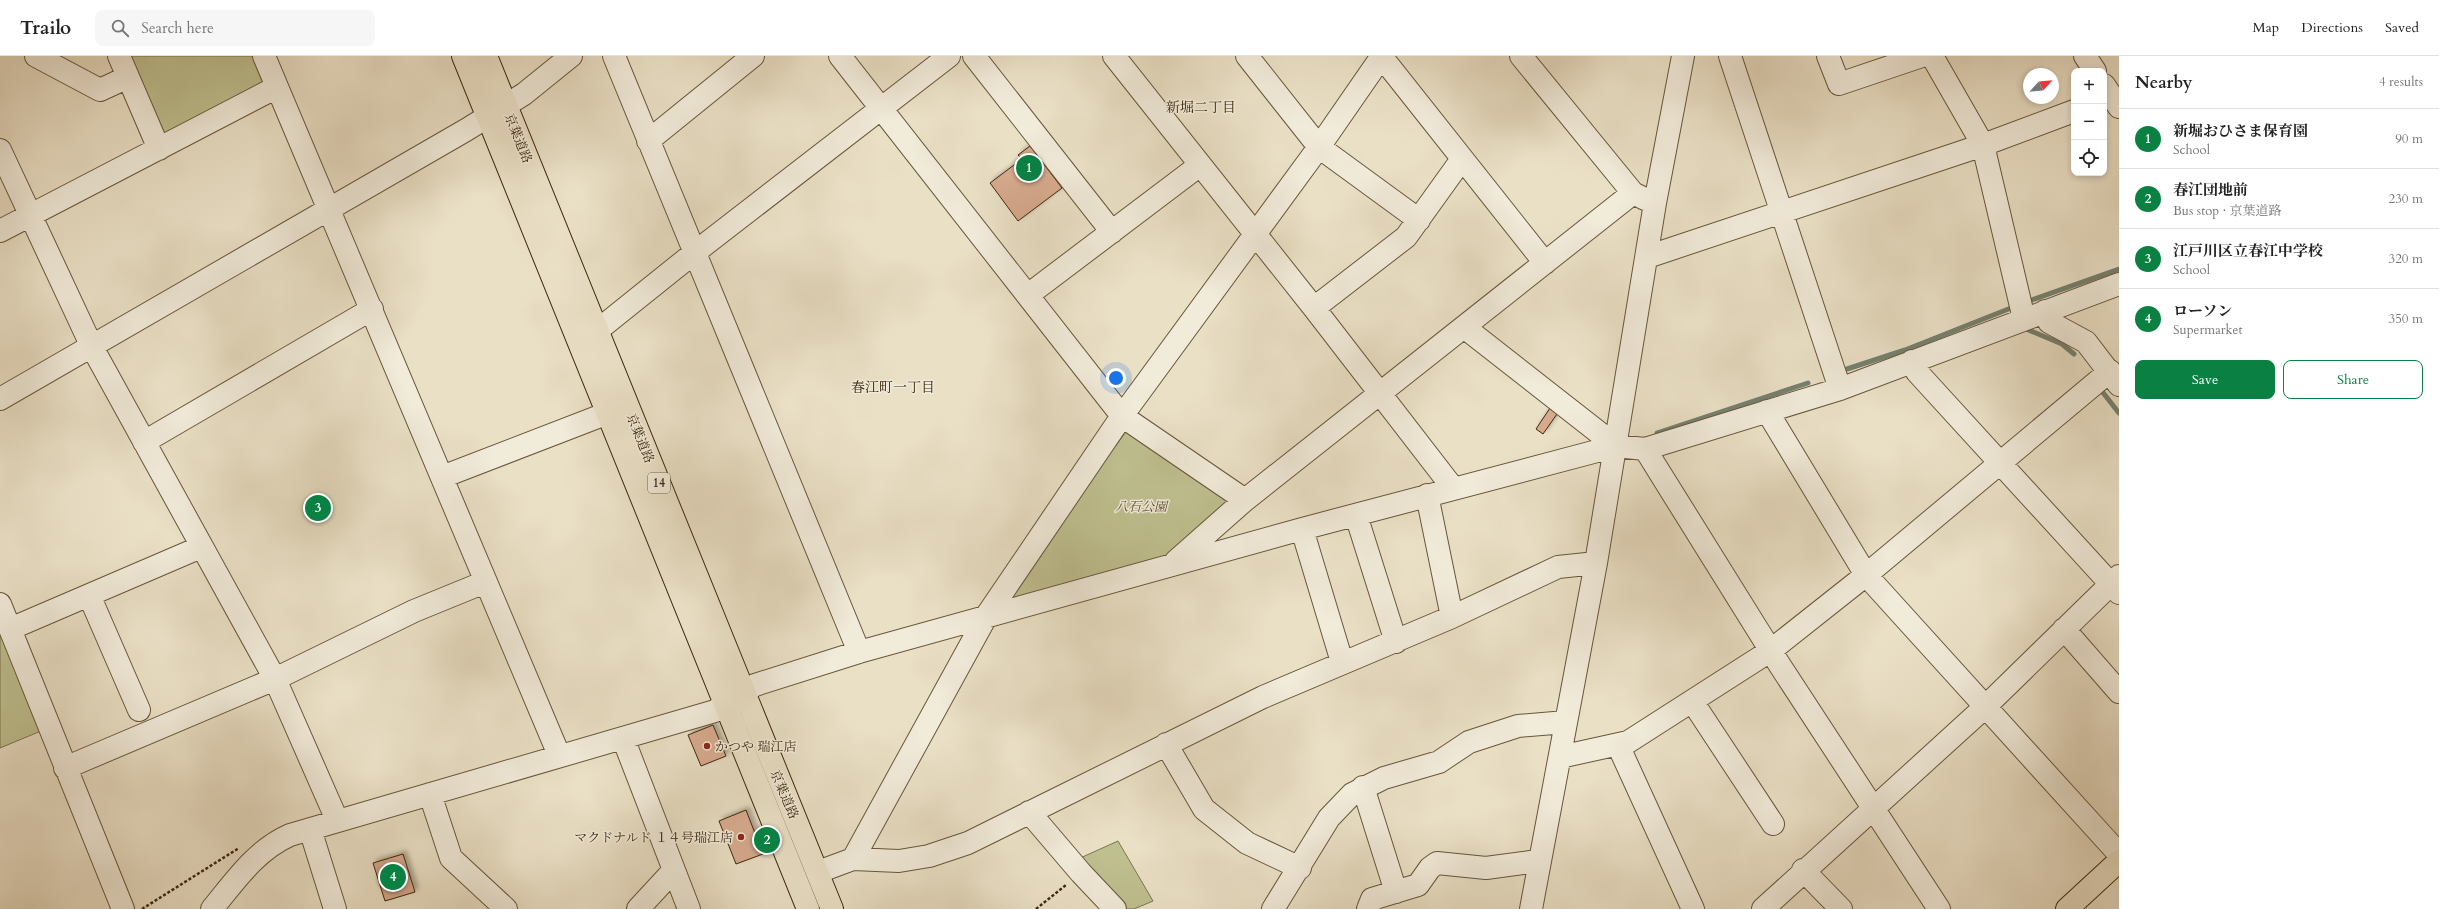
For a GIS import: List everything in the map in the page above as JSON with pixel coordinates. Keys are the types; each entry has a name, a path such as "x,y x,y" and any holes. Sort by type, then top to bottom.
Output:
{"main road":[{"name":"京葉道路","path":"463,56 608,413 734,698 818,872 832,909"},
{"name":"京葉道路","path":"486,56 505,106 598,330 734,698 808,909"},
{"path":"2066,909 2119,861"}],"street":[{"path":"36,56 100,90 128,77"},
{"path":"119,56 159,149"},
{"path":"264,56 372,309 559,756"},
{"path":"0,399 330,210 487,117 537,84 572,56"},
{"path":"614,56 859,652"},
{"path":"648,141 753,56"},
{"path":"840,56 1122,416 1245,500"},
{"path":"598,330 694,253 948,56"},
{"path":"974,56 1112,232"},
{"path":"1114,56 1314,308 1453,488"},
{"path":"1247,56 1319,147 1418,220"},
{"path":"854,859 987,615 1122,416 1256,235 1382,56 1462,159 1546,263"},
{"path":"1521,56 1633,193 1655,203"},
{"path":"1730,56 1840,389"},
{"path":"1828,56 1839,84 1922,56"},
{"path":"1932,56 1983,145 2024,319"},
{"path":"2085,56 2093,68"},
{"path":"1531,909 1538,861 1560,757 1596,563 1655,203 1681,57"},
{"path":"0,231 277,87"},
{"path":"1647,257 1983,145 2071,113"},
{"path":"0,150 92,347 275,679 338,820"},
{"path":"1314,308 1406,237 1462,159"},
{"path":"1028,296 1200,165"},
{"path":"1172,564 1245,500 1380,395 1633,193"},
{"path":"212,909 236,879 273,842 310,829 715,711 755,685 859,652 987,615 1453,488 1616,446 1645,449 1840,389 2119,284"},
{"path":"144,442 372,309"},
{"path":"1560,757 1628,742 1770,651 1866,575 1999,462 2115,378 2086,342 2049,322 2045,312"},
{"path":"1464,327 1616,446"},
{"path":"1763,909 1872,808 1985,707 2064,629 2116,584 1999,462 1917,372 1912,361"},
{"path":"1766,411 1866,575 2119,854"},
{"path":"442,477 608,413"},
{"path":"1645,449 1770,651 1939,909"},
{"path":"1427,495 1452,617"},
{"path":"1356,515 1396,642"},
{"path":"1302,529 1342,662"},
{"path":"10,629 201,547"},
{"path":"818,872 854,859 899,862 930,856 968,844 1029,812 1090,784 1263,696 1342,662 1396,642 1558,567 1596,563"},
{"path":"64,768 275,679 414,611 485,582"},
{"path":"89,595 139,710"},
{"path":"0,604 64,768 123,909"},
{"path":"2064,629 2119,692"},
{"path":"1692,701 1773,824"},
{"path":"1273,909 1300,868 1329,818 1352,794 1363,787 1384,778 1440,762 1469,742 1518,726 1566,722"},
{"path":"623,738 690,909"},
{"path":"1166,744 1204,809 1247,843 1300,868"},
{"path":"1618,745 1693,909"},
{"path":"1363,787 1396,892"},
{"path":"430,794 451,858 506,909"},
{"path":"1029,812 1081,873 1115,909"},
{"path":"310,829 335,909"},
{"path":"1368,909 1372,899 1418,885 1430,868 1437,863 1486,868 1538,861"},
{"path":"638,909 674,870"},
{"path":"1804,870 1841,909"}],"path":[{"path":"142,909 236,848 264,850"},
{"path":"1036,909 1081,873"}],"green space":[{"path":"125,56 260,56 272,85 164,141"},
{"name":"八石公園","path":"1128,429 1231,499 1171,557 1013,600 1009,592"},
{"path":"0,628 41,731 0,748"},
{"path":"1118,841 1153,901 1134,909 1124,909 1078,859"}],"building":[{"path":"1030,146 1062,188 1018,221 990,183 1022,159 1018,155"},
{"path":"1550,408 1557,414 1543,434 1536,429"},
{"name":"かつや 瑞江店","path":"713,725 726,756 701,766 688,735"},
{"name":"マクドナルド １４号瑞江店","path":"746,810 763,854 736,864 719,821"},
{"path":"403,854 415,892 385,901 373,863"}],"waterway":[{"path":"2026,302 2119,269"},
{"path":"1847,369 1905,350 2016,306"},
{"path":"2024,328 2062,344 2074,354"},
{"path":"1657,433 1808,383"},
{"path":"2101,390 2119,413"}],"place":[{"name":"新堀おひさま保育園","path":"1029,168"},
{"name":"江戸川区立春江中学校","path":"318,508"},
{"name":"かつや 瑞江店","path":"707,746"},
{"name":"マクドナルド １４号瑞江店","path":"741,837"},
{"name":"春江団地前","path":"767,840"},
{"name":"ローソン","path":"393,877"}],"district":[{"name":"新堀二丁目","path":"1201,107"},
{"name":"春江町一丁目","path":"893,387"}]}
